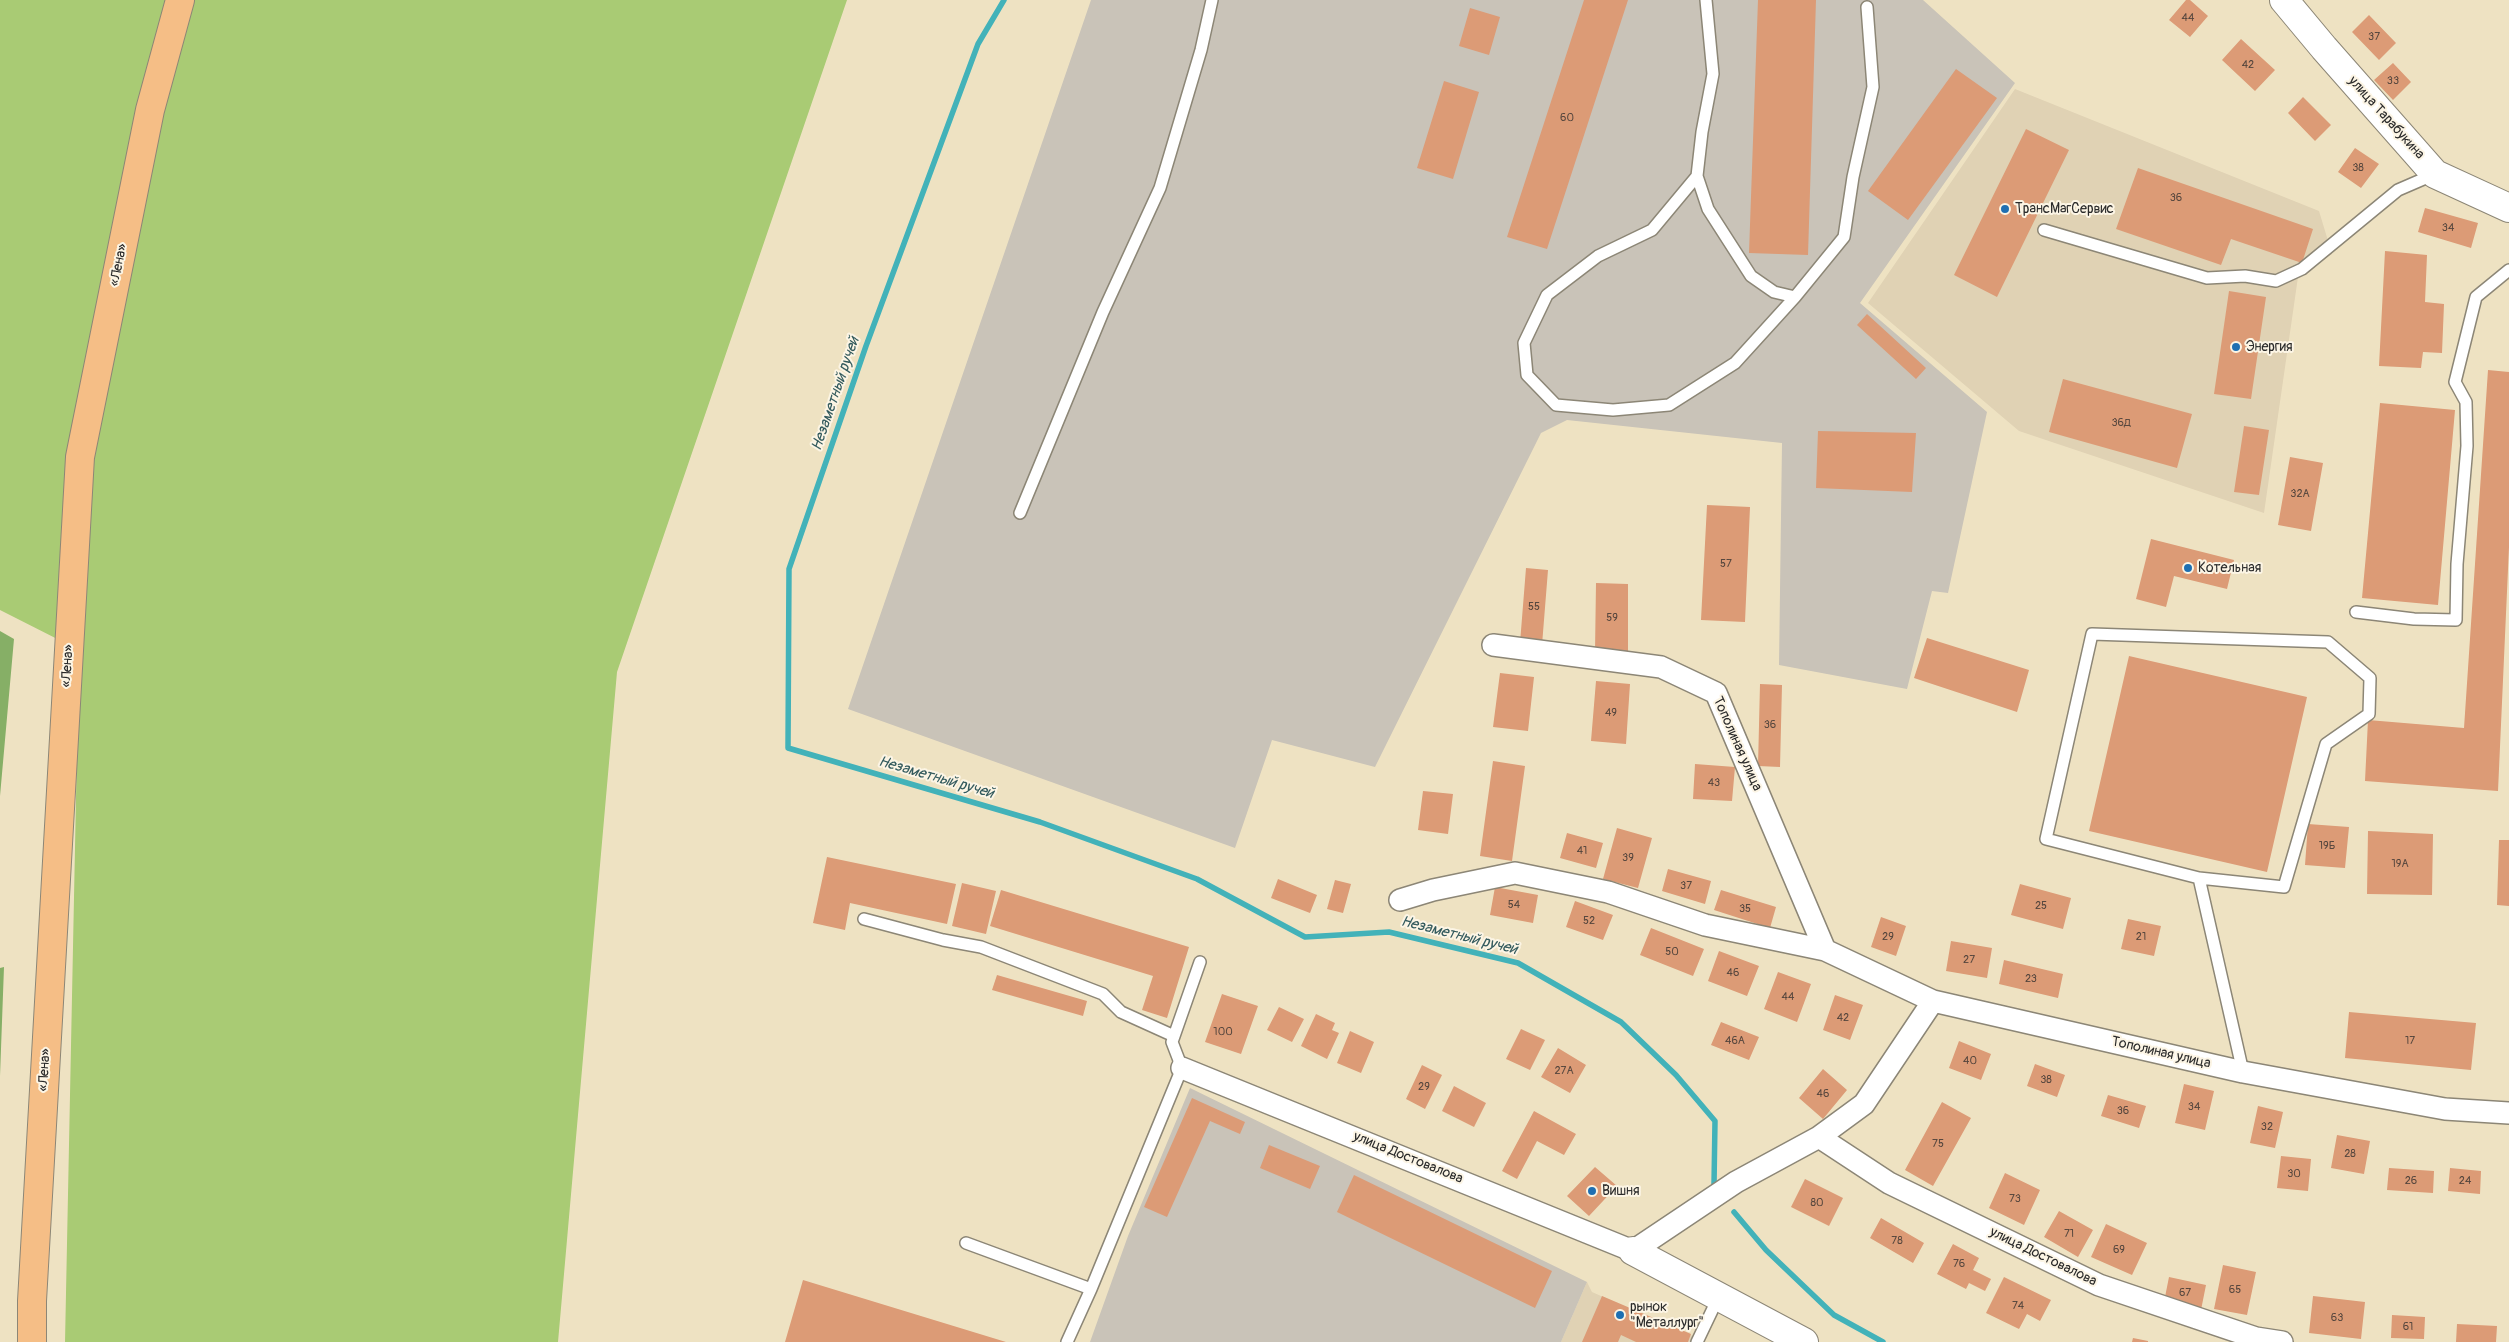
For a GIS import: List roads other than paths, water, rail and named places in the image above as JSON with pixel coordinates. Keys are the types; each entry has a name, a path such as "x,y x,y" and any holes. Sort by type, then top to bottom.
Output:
{"highway":[{"name":"«Лена»","path":"32,1342 32,1301 80,457 150,110 180,0"}],"street":[{"name":"улица Тарабукина","path":"2284,0 2435,174 2509,208"},
{"name":"Тополиная улица","path":"1494,645 1662,668 1716,693 1826,950"},
{"name":"Тополиная улица","path":"1400,900 1432,890 1516,873 1608,892 1705,925 1826,950 1933,1001 2243,1072 2445,1110 2509,1114"},
{"path":"1804,1342 1633,1251 1736,1182 1819,1137 1864,1104 1933,1001"},
{"name":"улица Достовалова","path":"1182,1068 1633,1251"},
{"name":"улица Достовалова","path":"1819,1137 1889,1183 2099,1284 2256,1338 2282,1342"}],"lane":[{"path":"1020,513 1103,312 1160,188 1202,50 1212,0"},
{"path":"1706,0 1713,74 1702,132 1697,176 1708,209 1751,276 1774,292 1795,296"},
{"path":"1697,176 1652,230 1598,256 1547,295 1524,343 1527,375 1556,405 1613,410 1669,405 1735,363 1795,296 1844,237 1853,177 1873,87 1867,7"},
{"path":"2044,230 2207,278 2245,276 2276,281 2302,269 2398,190 2435,174"},
{"path":"2356,612 2414,619 2456,620 2457,564 2467,446 2466,402 2455,382 2476,296 2509,270"},
{"path":"2092,634 2328,642 2370,678 2369,714 2326,744 2284,887 2199,878 2046,839 2092,634"},
{"path":"2199,878 2243,1072"},
{"path":"864,919 944,940 981,946 1103,994 1121,1012 1174,1036"},
{"path":"1067,1342 1091,1289 1182,1068 1172,1042 1200,962"},
{"path":"966,1243 1091,1289"},
{"path":"1697,1342 1719,1296"}],"waterway":[{"name":"Незаметный ручей","path":"1004,0 978,44 866,346 789,569 788,748 1040,822 1197,879 1305,937 1389,932 1518,963 1621,1022 1676,1075 1715,1121 1714,1185"},
{"name":"Незаметный ручей","path":"1734,1212 1766,1250 1834,1315 1883,1342"}],"place":[{"name":"ТрансМагСервис","path":"2005,209"},
{"name":"Энергия","path":"2236,347"},
{"name":"Котельная","path":"2188,568"},
{"name":"Вишня","path":"1592,1191"},
{"name":"рынок \"Металлург\"","path":"1620,1315"}]}
